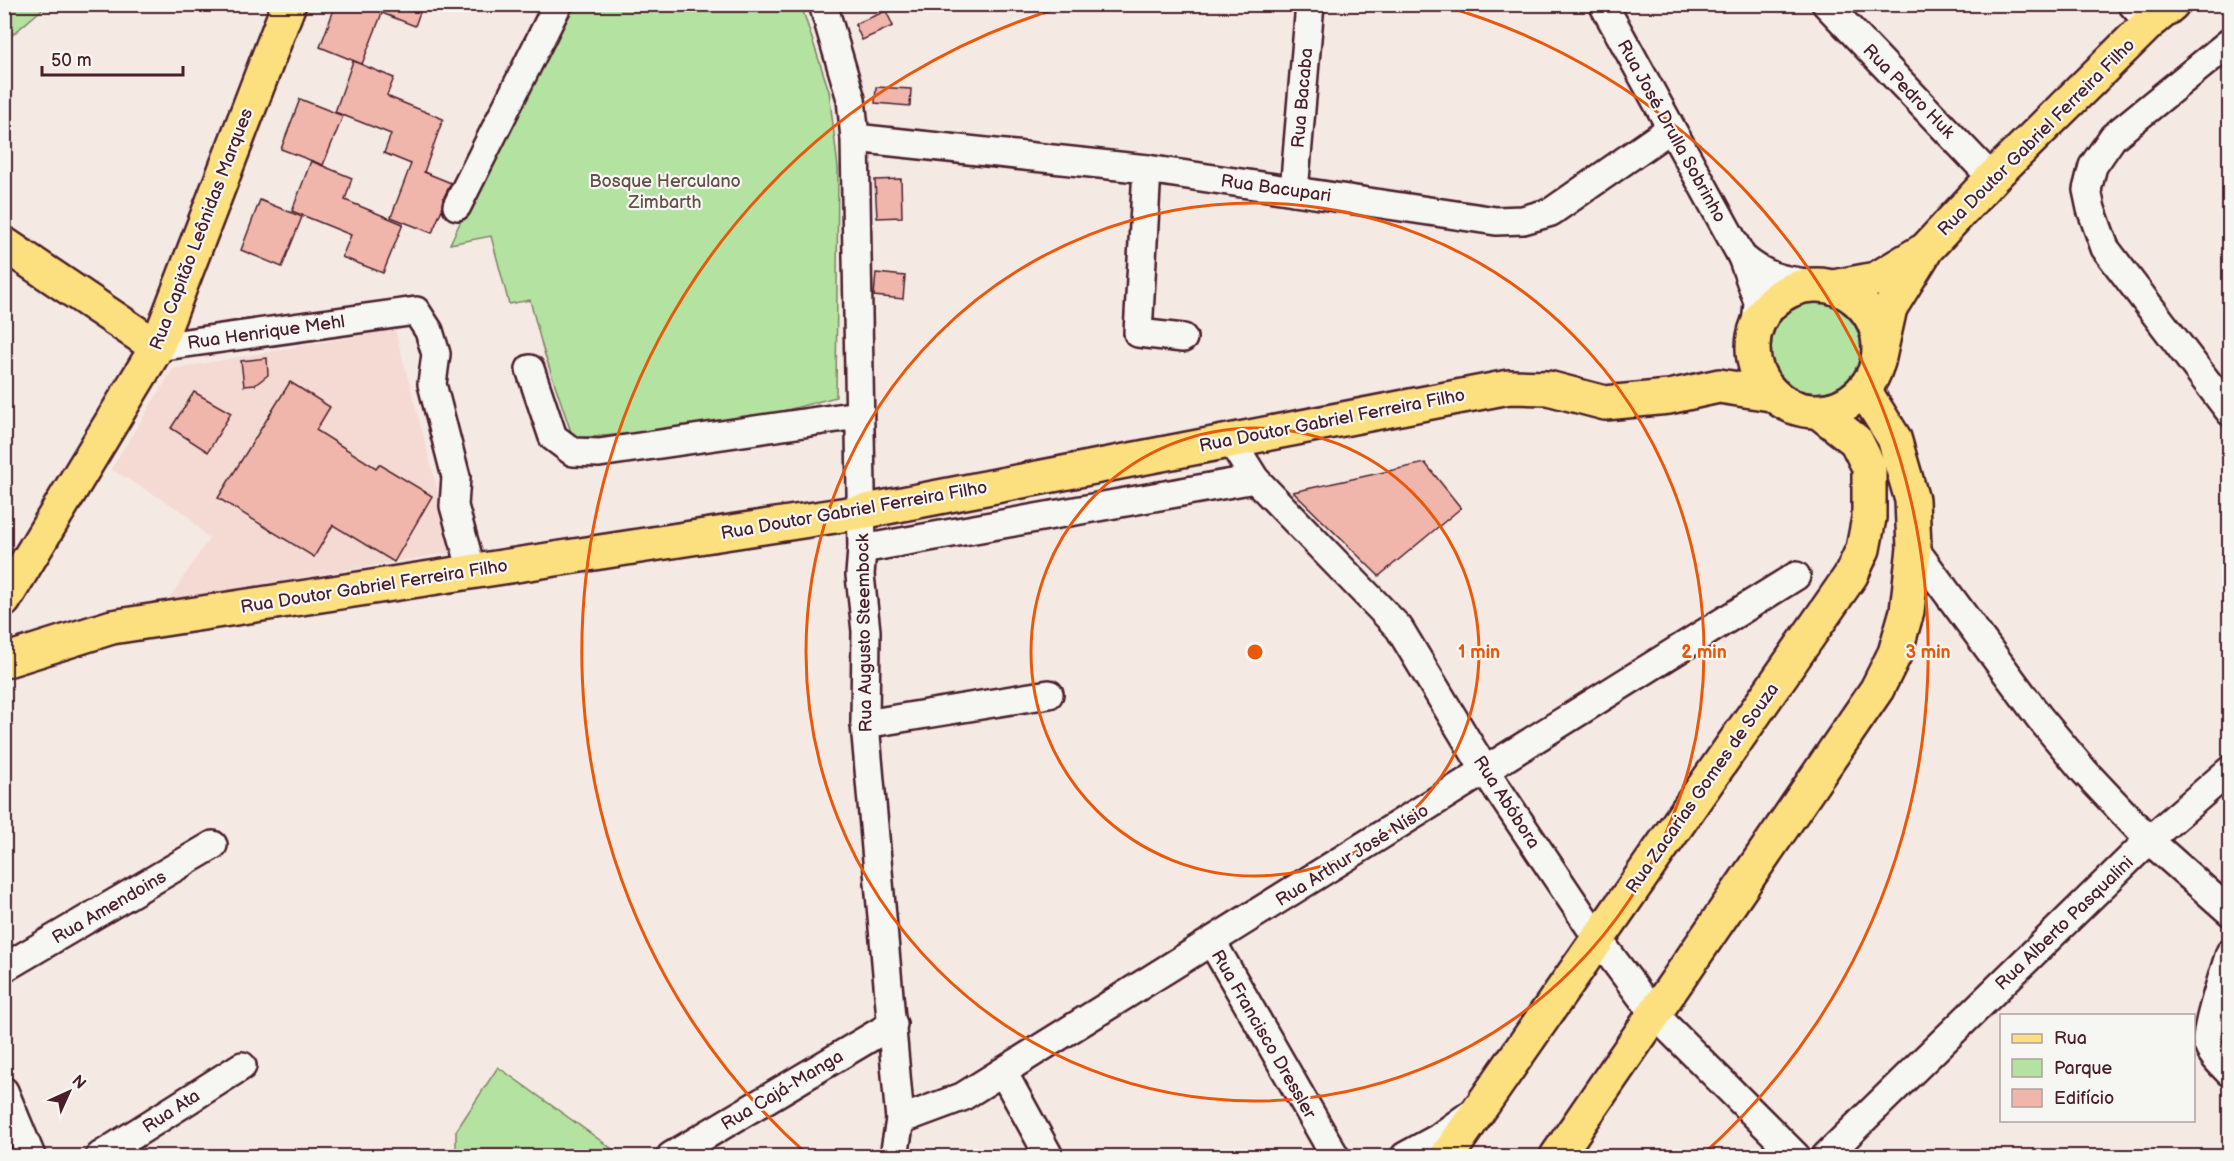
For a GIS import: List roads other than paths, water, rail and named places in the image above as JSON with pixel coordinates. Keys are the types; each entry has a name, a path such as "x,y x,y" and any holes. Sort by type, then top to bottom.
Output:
{"main road":[{"name":"Rua Capitão Leônidas Marques","path":"4,600 157,347 289,4"},
{"name":"Rua Doutor Gabriel Ferreira Filho","path":"1871,376 1890,308 1927,248 2151,11"},
{"path":"4,244 157,347"},
{"name":"Rua Doutor Gabriel Ferreira Filho","path":"1824,286 1876,279 1927,248"},
{"path":"1824,286 1851,295 1865,308 1875,324 1879,343 1871,376 1851,401 1836,409 1818,412 1793,408 1771,394 1761,381 1754,365 1752,349 1755,329 1769,304 1790,290 1824,286"},
{"name":"Rua Doutor Gabriel Ferreira Filho","path":"1669,397 1731,364 1755,329"},
{"path":"1557,1156 1877,689 1895,653 1907,611 1914,548 1912,500 1894,438 1871,376"},
{"name":"Rua Doutor Gabriel Ferreira Filho","path":"4,661 112,627 861,512 1509,387 1548,388 1605,403 1669,397 1719,386 1771,394"},
{"name":"Rua Zacarias Gomes de Souza","path":"1448,1156 1851,575 1863,549 1869,518 1869,467 1856,441 1818,412"},
{"path":"4,641 18,647 39,649"},
{"name":"Rua Doutor Gabriel Ferreira Filho","path":"4,672 39,649"}],"street":[{"path":"458,206 558,4"},
{"name":"Rua Augusto Steembock","path":"823,4 851,99 855,138 862,549 860,575 866,631 865,724 900,1120 894,1156"},
{"name":"Rua Bacaba","path":"1294,191 1310,4"},
{"name":"Rua José Drulla Sobrinho","path":"1603,4 1742,256 1758,302 1755,329"},
{"name":"Rua Pedro Huk","path":"1826,4 1992,178"},
{"path":"2229,42 2113,137 2093,166 2087,190 2091,209 2105,248 2229,412"},
{"name":"Rua Bacupari","path":"855,138 1147,169 1496,221 1523,220 1551,212 1670,129"},
{"path":"1147,169 1138,333 1183,338"},
{"name":"Rua José Drulla Sobrinho","path":"1742,256 1758,270 1781,280 1824,286"},
{"name":"Rua Henrique Mehl","path":"157,347 416,311 429,331 436,354 432,384 456,477 454,506 472,571"},
{"path":"530,369 553,437 573,452 599,453 858,415"},
{"name":"Rua Abóbora","path":"1230,440 1256,479 1399,628 1486,772 1598,939 1654,1014 1796,1156"},
{"path":"862,549 1256,479"},
{"path":"1914,548 2039,717 2084,771 2149,840 2229,912"},
{"name":"Rua Arthur José Nísio","path":"900,1120 962,1097 1486,772 1796,576"},
{"path":"865,724 1049,694"},
{"name":"Rua Alberto Pasqualini","path":"1826,1156 2149,840 2229,770"},
{"name":"Rua Amendoins","path":"4,968 213,845"},
{"name":"Rua Francisco Dressler","path":"1212,942 1335,1156"},
{"path":"2229,953 2207,1041 2214,1056 2229,1073"},
{"name":"Rua Cajá-Manga","path":"671,1156 892,1023"},
{"name":"Rua Ata","path":"100,1156 242,1066"},
{"path":"1003,1072 1050,1156"},
{"path":"4,1091 30,1156"},
{"path":"1405,1156 1438,1138 1484,1104"}],"park label":[{"name":"Bosque Herculano Zimbarth","path":"665,192"}]}
